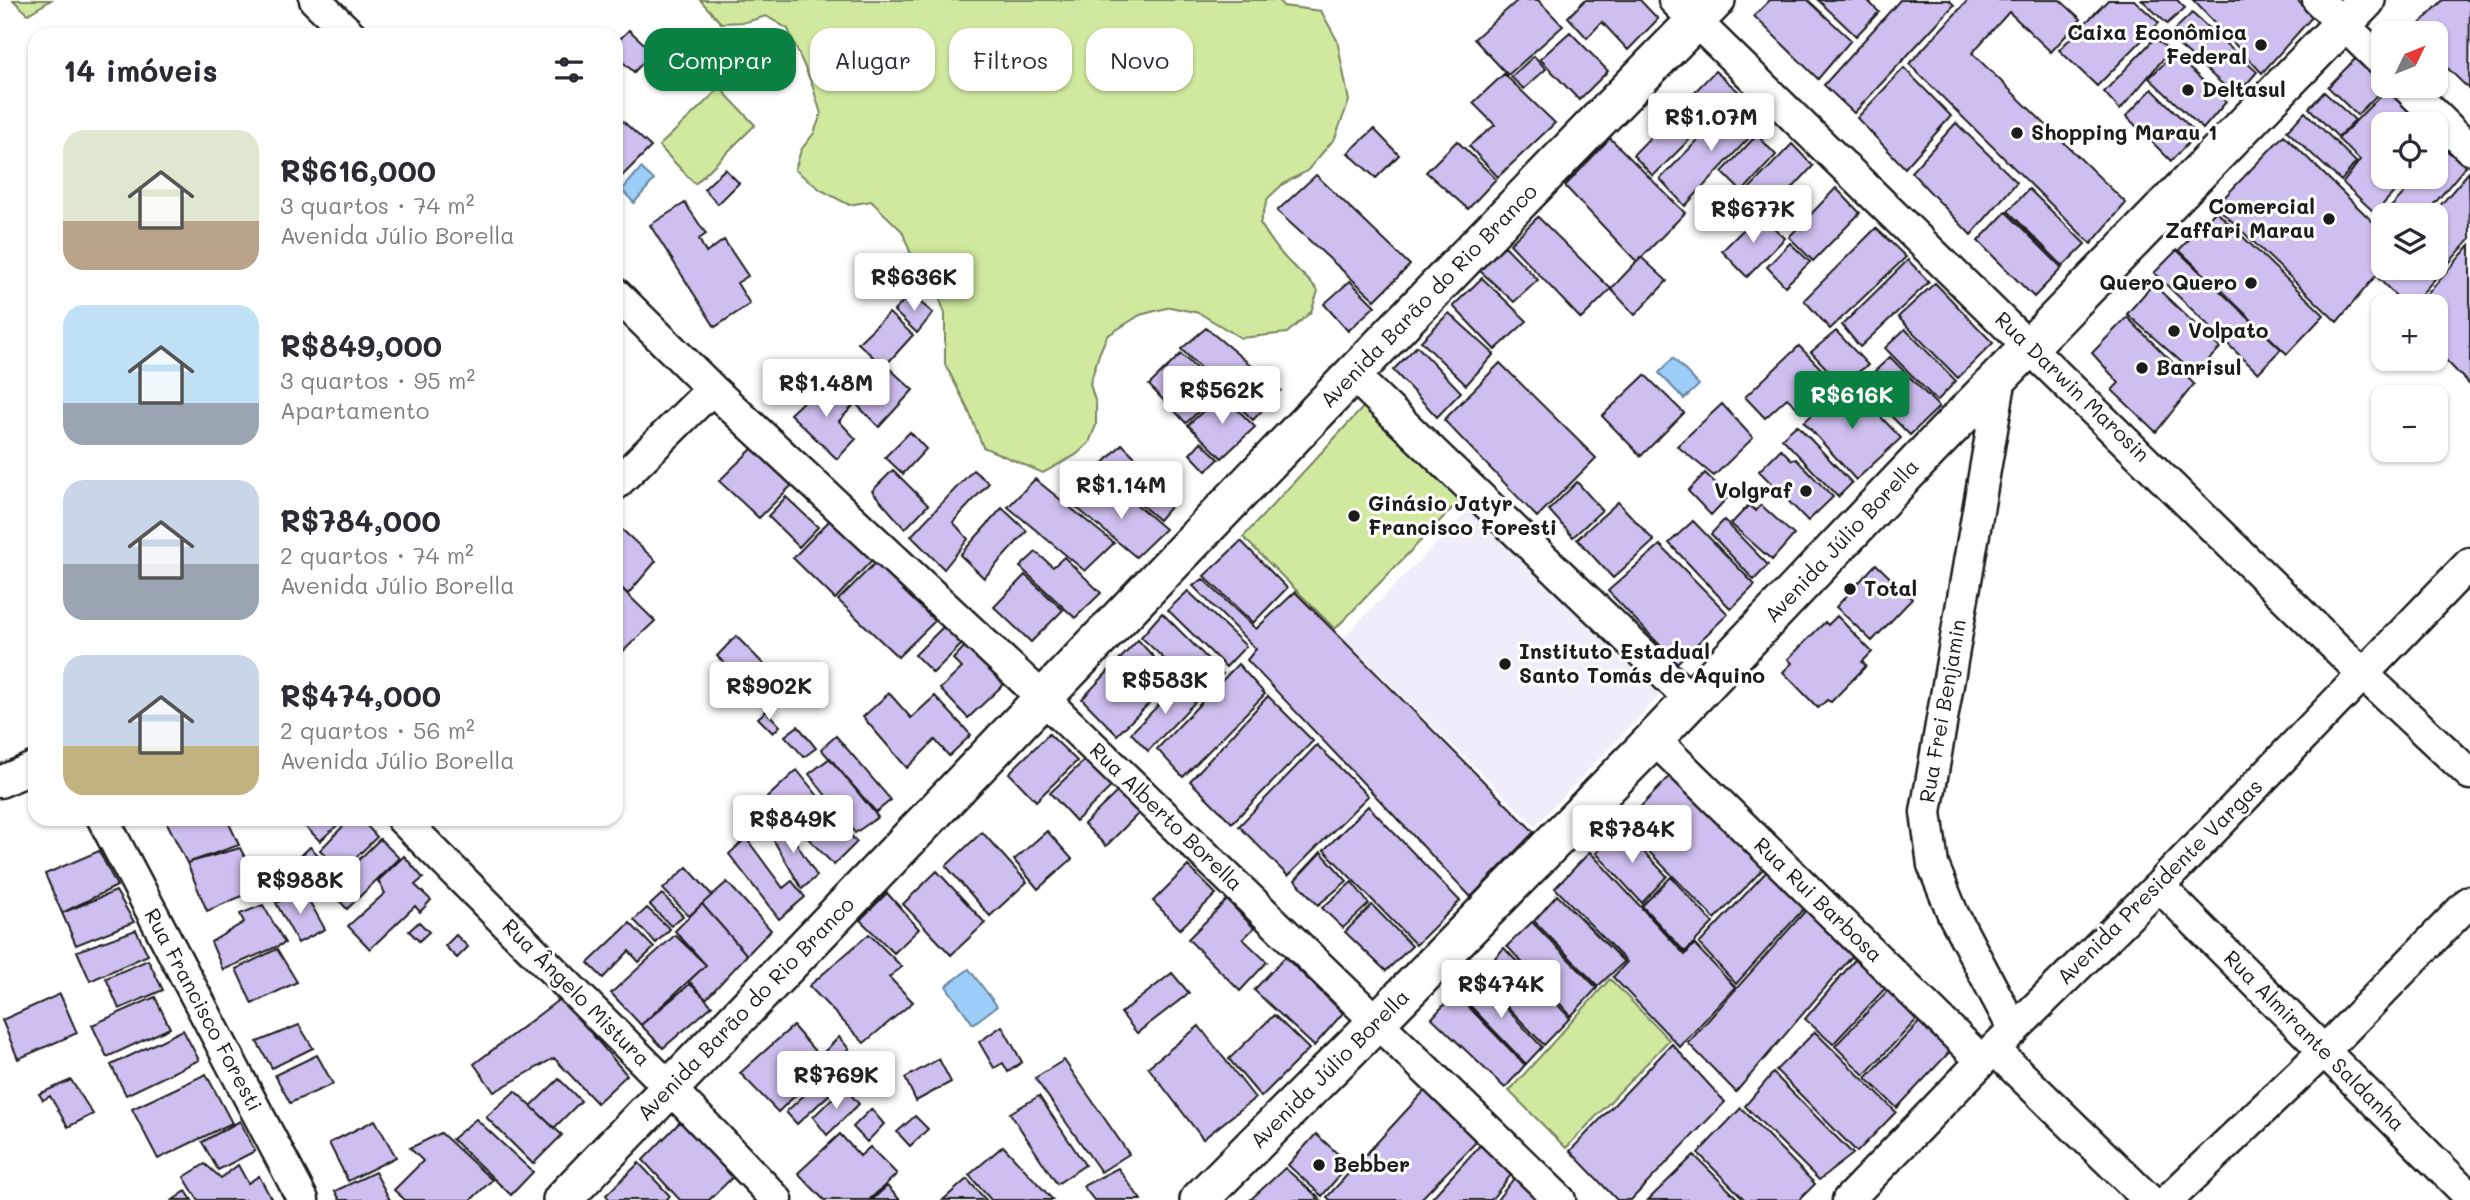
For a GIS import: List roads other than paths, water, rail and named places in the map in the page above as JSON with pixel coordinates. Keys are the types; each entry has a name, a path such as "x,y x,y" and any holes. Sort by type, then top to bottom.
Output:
{"main road":[{"name":"Avenida Barão do Rio Branco","path":"562,1200 1044,699 1695,7"},
{"name":"Avenida Júlio Borella","path":"1199,1200 1692,700 2001,377 2342,8"}],"street":[{"path":"315,0 344,28"},
{"name":"Rua Darwin Marosin","path":"1695,7 2030,346 2363,674 2470,774"},
{"path":"2342,8 2371,47"},
{"path":"2418,98 2470,149"},
{"name":"Rua Alberto Borella","path":"623,300 712,389 1044,699 1560,1200"},
{"path":"1352,374 1692,700"},
{"name":"Rua Frei Benjamin","path":"1996,1047 1953,914 1933,865 1926,812 2001,377"},
{"path":"623,477 712,389"},
{"name":"Avenida Presidente Vargas","path":"1848,1200 1996,1047 2159,886 2470,563"},
{"name":"Rua Rui Barbosa","path":"1654,739 1996,1047 2149,1200"},
{"path":"0,782 28,769"},
{"name":"Rua Francisco Foresti","path":"107,826 303,1200"},
{"name":"Rua Ângelo Mistura","path":"409,826 670,1088 777,1200"},
{"name":"Rua Almirante Saldanha","path":"2159,886 2470,1197"},
{"path":"2168,1200 2324,1051 2470,901"}],"water":[{"path":"641,168 654,180 634,203 623,189"},
{"path":"1673,358 1699,385 1684,399 1659,373"},
{"path":"969,969 997,1006 973,1024 946,986"}],"place":[{"name":"Caixa Econômica Federal","path":"2261,45"},
{"name":"Deltasul","path":"2188,90"},
{"name":"Shopping Marau 1","path":"2017,133"},
{"name":"Comercial Zaffari Marau","path":"2329,219"},
{"name":"Quero Quero","path":"2251,283"},
{"name":"Volpato","path":"2174,331"},
{"name":"Banrisul","path":"2142,368"},
{"name":"Volgraf","path":"1806,491"},
{"name":"Ginásio Jatyr Francisco Foresti","path":"1354,516"},
{"name":"Total","path":"1850,589"},
{"name":"Instituto Estadual Santo Tomás de Aquino","path":"1505,664"},
{"name":"Bebber","path":"1319,1165"}]}
